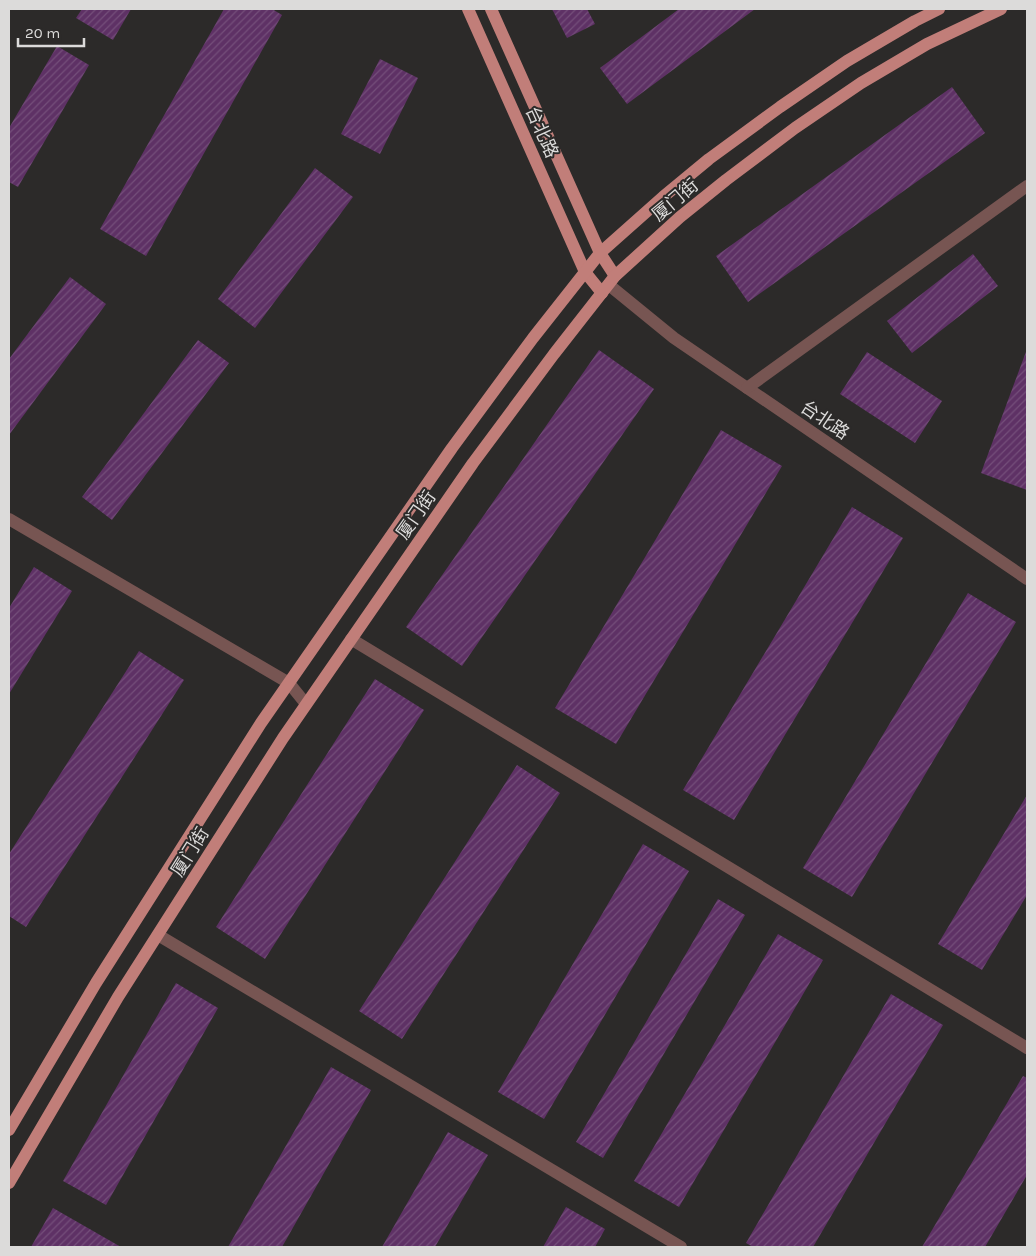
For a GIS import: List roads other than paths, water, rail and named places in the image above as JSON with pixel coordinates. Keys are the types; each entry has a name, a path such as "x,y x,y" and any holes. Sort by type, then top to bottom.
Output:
{"main road":[{"name":"台北路","path":"468,9 585,272 609,285"},
{"name":"台北路","path":"491,9 600,254 609,285"},
{"name":"厦门街","path":"9,1130 101,975 261,724 452,448 533,338 585,272 600,254 663,197 709,159 847,61 915,20 940,9"},
{"name":"厦门街","path":"9,1183 118,997 283,738 473,463 554,354 609,285 680,217 726,180 804,123 861,83 927,44 1001,9"}],"street":[{"path":"747,388 1027,186"},
{"name":"台北路","path":"609,285 674,338 1027,578"},
{"path":"9,519 289,683 306,704"},
{"path":"351,639 1027,1048"},
{"path":"158,935 681,1247"}]}
